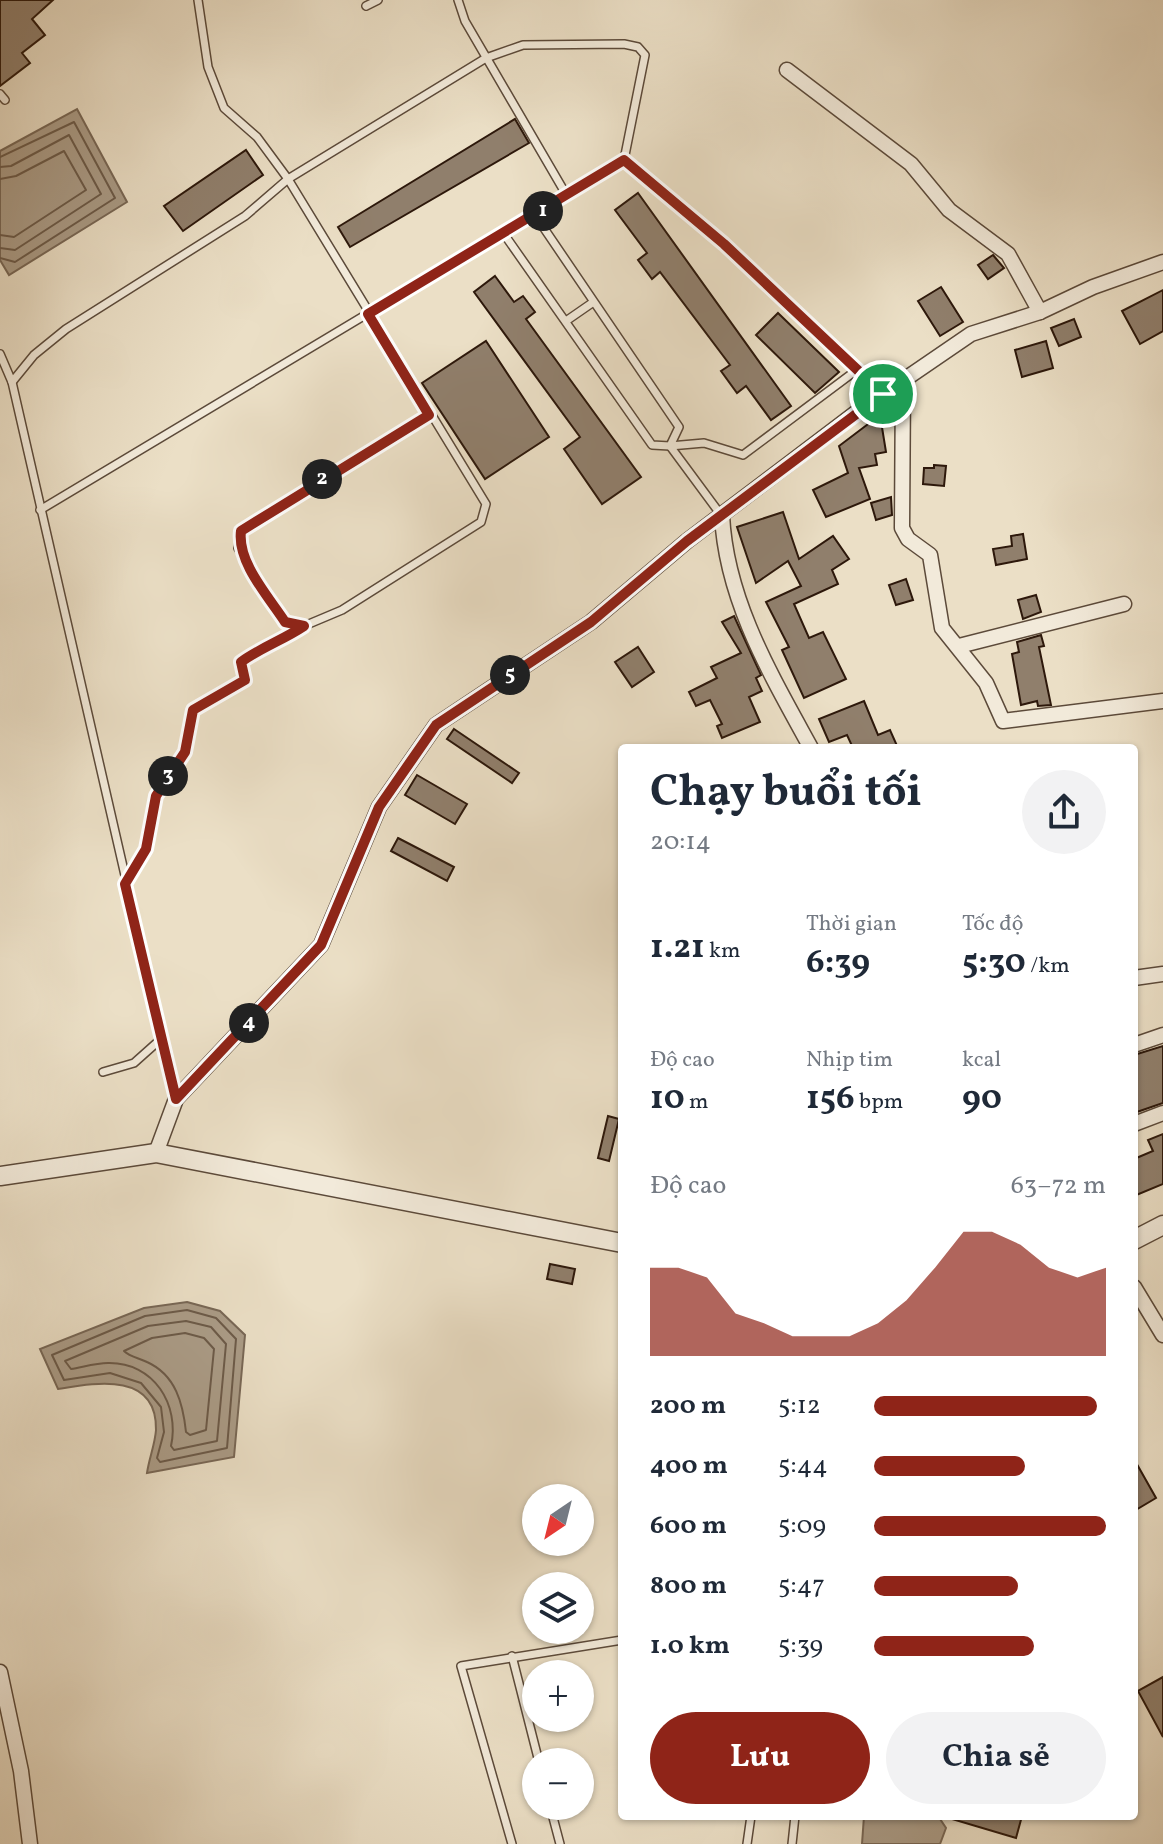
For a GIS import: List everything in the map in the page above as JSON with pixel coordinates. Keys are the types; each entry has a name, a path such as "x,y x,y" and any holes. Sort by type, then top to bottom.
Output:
{"street":[{"path":"787,70 911,164 949,210 1008,254 1040,312"},
{"path":"156,1153 176,1099 321,945 379,807 436,725 591,622 722,515 883,394 971,334 1040,312 1093,287 1163,262"},
{"path":"903,380 902,528 908,539 930,555 937,618 959,646 972,671 990,690 1003,721 1020,722 1163,701"},
{"path":"722,515 724,552 757,648 809,744"},
{"path":"959,646 1124,604"},
{"path":"1138,977 1163,974"},
{"path":"1138,1044 1163,1035"},
{"path":"1138,1122 1163,1113"},
{"path":"0,1176 156,1153 618,1242"},
{"path":"1138,1238 1163,1225"},
{"path":"1138,1294 1163,1335"},
{"path":"0,1672 21,1771 30,1844"}],"lane":[{"path":"198,0 208,67 224,108 257,137 288,179 486,504 481,522 342,610 304,626 285,622 238,548 241,531 429,415"},
{"path":"366,6 378,0"},
{"path":"458,0 465,21 567,196"},
{"path":"12,382 34,355 66,329 245,216 288,179 486,58 523,45 624,44 638,47 645,55 624,160 40,510"},
{"path":"624,160 724,244 883,394"},
{"path":"535,215 679,427 670,446"},
{"path":"504,234 652,445 704,443 743,455 858,369"},
{"path":"566,321 592,303"},
{"path":"0,354 12,382 176,1099"},
{"path":"670,446 722,515"},
{"path":"103,1072 134,1063 162,1038"},
{"path":"512,1844 461,1666 618,1641"},
{"path":"512,1656 535,1748"},
{"path":"554,1820 560,1844"},
{"path":"747,1844 750,1820"},
{"path":"792,1844 795,1820"}],"path":[{"path":"125,884 146,849 156,796 185,752 193,710 245,680 241,662 263,646 277,642 304,626"}],"water":[{"path":"77,109 127,202 9,275 0,260 0,151"},
{"path":"187,1302 220,1311 245,1335 234,1457 147,1473 156,1430 154,1411 146,1398 121,1385 58,1389 40,1349 144,1308"},
{"path":"864,1820 941,1820 946,1828 940,1844 862,1844"}],"building":[{"path":"0,0 53,0 32,19 45,35 22,53 30,63 0,86"},
{"path":"515,119 529,143 350,247 338,227"},
{"path":"246,150 263,175 183,231 164,206"},
{"path":"638,193 791,406 771,420 746,386 737,393 721,371 730,365 660,272 652,279 638,260 647,253 615,210"},
{"path":"993,255 1004,268 988,279 978,265"},
{"path":"495,276 514,302 523,296 535,312 526,319 641,477 602,504 564,449 580,437 474,292"},
{"path":"941,287 963,322 940,336 918,301"},
{"path":"1163,290 1163,331 1140,344 1122,311"},
{"path":"778,313 839,372 815,393 756,335"},
{"path":"1074,319 1081,337 1059,346 1051,328"},
{"path":"486,341 549,437 485,479 422,383"},
{"path":"1046,341 1053,368 1022,377 1015,350"},
{"path":"880,415 886,452 875,454 877,465 859,468 870,499 826,517 813,490 848,473 839,446"},
{"path":"934,465 946,466 944,486 923,484 924,468 934,468"},
{"path":"891,497 892,515 876,520 871,503"},
{"path":"783,512 799,559 833,536 849,559 832,570 838,584 794,604 809,638 823,632 846,679 804,698 782,650 789,647 766,602 801,586 788,561 756,583 737,527"},
{"path":"1023,534 1027,559 996,565 993,549 1012,546 1011,536"},
{"path":"906,579 913,600 896,605 889,585"},
{"path":"1036,595 1041,612 1023,619 1018,600"},
{"path":"734,616 761,675 756,678 762,691 749,697 760,722 722,738 717,726 722,724 710,700 696,706 689,692 717,678 711,667 741,653 722,622"},
{"path":"1041,635 1044,646 1039,647 1051,705 1038,706 1037,701 1021,705 1012,654 1019,652 1017,642"},
{"path":"638,647 654,672 632,687 615,662"},
{"path":"864,701 878,735 890,730 896,744 851,744 847,735 829,742 819,719"},
{"path":"454,729 519,773 512,783 447,739"},
{"path":"417,775 467,804 455,824 405,795"},
{"path":"398,838 454,867 447,881 391,851"},
{"path":"1163,1046 1163,1103 1138,1112 1138,1054"},
{"path":"608,1116 618,1119 609,1161 598,1158"},
{"path":"1163,1134 1163,1184 1138,1194 1138,1157 1153,1151 1148,1140"},
{"path":"550,1264 575,1269 572,1284 547,1279"},
{"path":"1138,1466 1156,1498 1138,1509"},
{"path":"1163,1677 1163,1737 1138,1691"},
{"path":"955,1820 1021,1820 1016,1838"}],"route":[{"path":"624,160 724,244 883,394 687,541 591,622 436,725 379,807 328,922 321,945 176,1099 125,884 146,849 156,796 185,752 193,710 245,680 241,662 263,646 277,642 304,626 285,622 238,548 241,531 429,415 368,314 624,160"}]}
